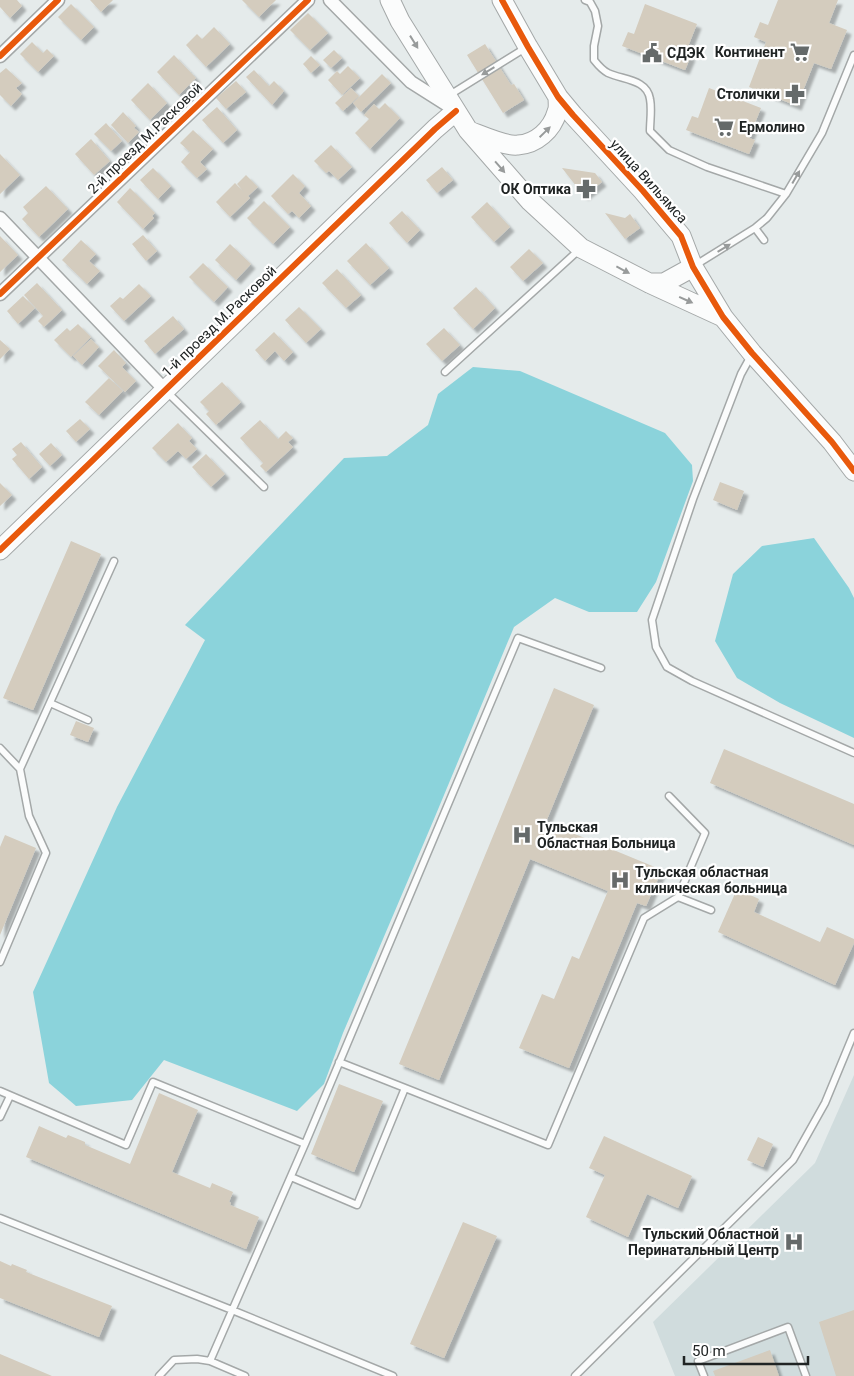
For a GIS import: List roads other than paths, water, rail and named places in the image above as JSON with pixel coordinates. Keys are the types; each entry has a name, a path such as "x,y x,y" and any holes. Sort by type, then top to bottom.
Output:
{"street":[{"path":"0,56 58,0"},
{"name":"2-й проезд М.Расковой","path":"0,294 308,0"},
{"path":"330,0 411,82 452,103"},
{"name":"улица Вильямса","path":"390,0 400,21 468,130 530,202 581,248 649,283 723,317"},
{"name":"улица Вильямса","path":"502,0 558,97 681,236 693,267 723,317 752,353 832,442 854,471"},
{"path":"468,130 517,146 537,140 551,126 558,111 558,97"},
{"name":"1-й проезд М.Расковой","path":"0,550 435,129 452,103"},
{"path":"0,218 165,390"},
{"path":"649,283 664,283 693,267"}],"lane":[{"path":"586,0 590,2 595,11 598,26 594,46 594,60 601,69 610,74 634,81 644,87 650,98 650,131 669,150 707,166 786,194"},
{"path":"452,103 528,47"},
{"path":"693,267 755,228 767,218 786,194 822,133 854,55"},
{"path":"755,228 764,240"},
{"path":"445,372 581,248"},
{"path":"752,353 741,374 692,499 652,620 656,647 667,667 692,681 854,753"},
{"path":"165,390 264,487"},
{"path":"20,770 114,561"},
{"path":"210,1361 291,1177 518,638 601,668"},
{"path":"50,703 88,720"},
{"path":"0,748 20,770 29,816 46,853 0,962"},
{"path":"339,1062 548,1144 644,918 678,897 705,833 669,796"},
{"path":"678,897 712,910"},
{"path":"575,1376 793,1160 825,1103 854,1034"},
{"path":"0,1091 126,1145 153,1082 305,1144"},
{"path":"291,1177 357,1204 405,1088"},
{"path":"0,1117 10,1096"},
{"path":"0,1218 393,1376"},
{"path":"704,1376 698,1361 788,1327 806,1376"},
{"path":"159,1376 174,1360 198,1359 210,1361 245,1376"}],"place":[{"name":"Континент","path":"800,52"},
{"name":"СДЭК","path":"652,53"},
{"name":"Столички","path":"795,94"},
{"name":"Ермолино","path":"724,127"},
{"name":"ОК Оптика","path":"586,189"},
{"name":"Тульская Областная Больница","path":"522,835"},
{"name":"Тульская областная клиническая больница","path":"620,880"},
{"name":"Тульский Областной Перинатальный Центр","path":"794,1242"}]}
